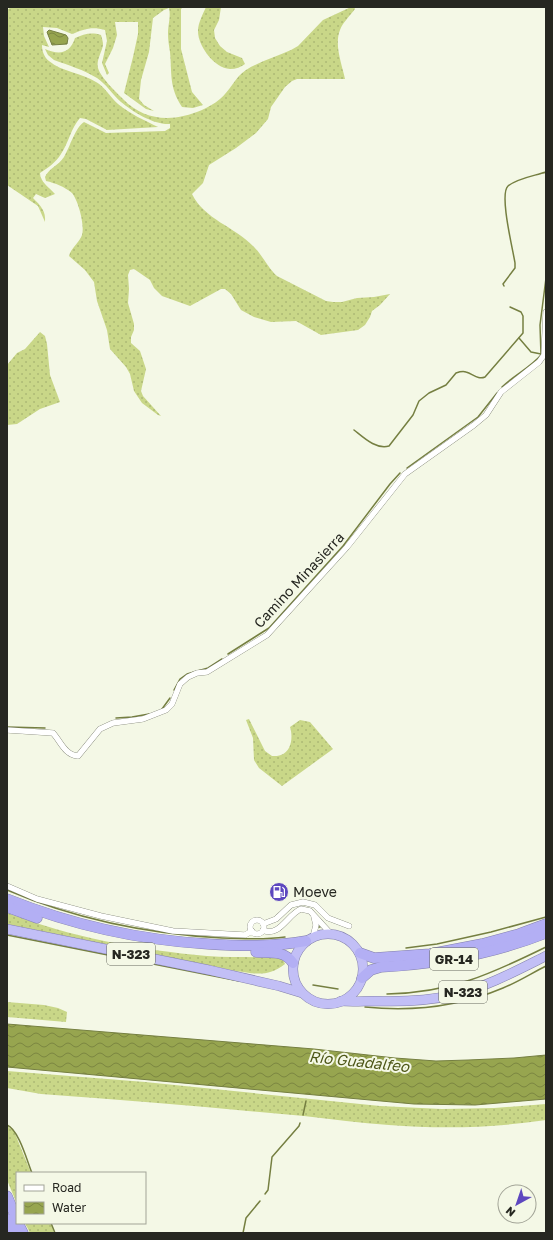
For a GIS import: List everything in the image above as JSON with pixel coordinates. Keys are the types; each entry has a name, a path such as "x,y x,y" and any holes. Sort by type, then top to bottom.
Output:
{"highway":[{"path":"7,899 37,911 73,922 149,938 184,943 260,946 286,944 309,939 321,934 331,934 342,937 352,944 360,953 362,965 359,992 364,997 373,1001"},
{"path":"7,907 86,932 133,942 196,950 280,953 290,959 296,984 302,993 319,1003 330,1004 342,1001 350,995 360,982"},
{"name":"GR-14","path":"360,953 374,958 430,954 482,944 520,934 546,924"},
{"name":"N-323","path":"7,929 256,980 302,993"},
{"name":"GR-14","path":"360,982 371,970 381,967 446,961 485,952 546,933"},
{"path":"293,968 296,952 309,939"},
{"name":"N-323","path":"342,1001 397,1002 429,1000 478,988 546,956"},
{"name":"N-323","path":"256,980 283,981 293,968"},
{"path":"7,1196 16,1218"},
{"path":"7,1219 13,1233"}],"street":[{"name":"Camino Minasierra","path":"7,730 53,733 64,748 73,756 78,756 100,729 113,722 143,719 166,710 172,704 180,684 188,677 197,673 207,672 267,635 347,547 405,474 478,422 486,415 502,392 539,362 544,355 546,312"},
{"path":"7,886 44,901 101,916 173,931 245,935 252,931"},
{"path":"331,934 310,911 301,909 296,911 279,928 272,931 265,931 263,927 260,921 254,921 250,926 252,931 257,934 263,927 276,919 291,905 303,902 315,905 328,918 349,926"},
{"path":"309,939 316,925 314,915"}],"shaded area":[{"path":"11,7 183,7 181,9 181,49 192,92 203,105 193,108 182,107 175,93 172,80 168,38 169,8 153,18 149,52 141,80 139,99 144,105 154,111 146,109 124,93 138,34 138,22 115,22 117,35 113,48 105,64 109,73 107,75 102,63 107,41 105,30 96,28 72,34 57,28 43,27 44,36 49,47 42,45 42,49 49,61 60,68 85,76 96,82 123,108 137,117 158,127 107,130 86,119 80,118 74,126 59,157 52,165 40,173 43,182 55,194 45,198 36,194 33,198 45,215 45,222 38,206 7,185 7,10"},
{"path":"206,7 221,7 219,20 214,30 215,38 220,46 227,52 242,58 245,64 234,69 224,68 218,65 208,55 201,43 198,31"},
{"path":"354,7 355,9 341,27 338,36 338,48 345,79 297,79 292,81 285,87 271,107 268,119 256,133 209,165 203,183 192,194 204,210 212,217 238,234 254,247 277,276 326,301 342,302 357,298 390,294 372,311 365,325 358,330 321,335 296,321 271,322 254,317 241,310 231,294 225,289 221,289 190,306 162,296 154,288 150,280 134,269 130,270 128,275 128,303 134,324 131,343 140,351 146,369 141,391 143,396 161,416 158,415 142,403 134,391 130,374 126,367 110,349 107,330 97,301 94,282 85,270 69,256 83,231 82,219 77,201 72,193 60,186 46,181 45,177 46,174 64,157 75,133 84,122 106,133 165,131 170,128 170,124 164,124 151,120 131,110 97,78 81,70 54,60 48,55 45,49 55,52 63,52 70,47 75,38 81,35 101,35 103,45 98,59 98,68 105,80 117,93 132,107 150,116 160,118 181,117 202,110 218,101 246,70 298,46 323,20"},
{"path":"40,332 45,336 50,375 60,402 40,409 17,424 7,425 7,365 17,353 25,349"},
{"path":"249,719 265,751 272,756 285,753 291,743 290,727 300,720 310,722 333,749 282,786 259,768 254,760 253,738 246,720"},
{"path":"7,913 80,936 131,946 207,956 283,959 285,964 273,971 262,974 236,971 7,924"},
{"path":"7,1002 44,1005 58,1008 67,1012 66,1022 7,1017"},
{"path":"7,1071 145,1082 380,1106 442,1109 494,1108 546,1104 546,1120 487,1126 409,1126 205,1107 41,1094 7,1088"},
{"path":"7,1126 14,1131 31,1172 16,1172 16,1202 7,1180"},
{"path":"26,1224 51,1224 54,1233 30,1233"}],"water":[{"path":"49,30 66,35 68,38 67,44 52,45 47,32"},
{"name":"Río Guadalfeo","path":"7,1024 314,1049 436,1061 514,1058 546,1055 546,1099 475,1105 414,1104 7,1067"}],"waterway":[{"path":"504,286 503,284 515,268 506,210 506,191 508,186 516,181 546,172"},
{"path":"502,387 532,364 541,355 540,325 546,278"},
{"path":"354,430 375,445 384,447 389,446 413,415 419,401 429,393 446,385 456,373 465,372 478,377 485,377 523,333 523,316 521,312 510,307"},
{"path":"519,338 531,352 541,354"},
{"path":"407,468 478,417 497,393"},
{"path":"228,654 269,628 343,546 400,473"},
{"path":"174,690 180,679 187,674 208,668 222,659"},
{"path":"162,709 170,698"},
{"path":"116,718 149,714"},
{"path":"7,727 45,728"},
{"path":"7,890 85,917 139,929 222,938 261,939 285,937"},
{"path":"406,948 437,944 491,932 546,917"},
{"path":"7,935 239,981"},
{"path":"387,994 410,993 450,986 507,966 546,947"},
{"path":"365,1007 400,1009 452,1004 469,1000 503,988 546,966"},
{"path":"313,985 338,989"},
{"path":"303,1115 306,1101"},
{"path":"265,1194 268,1190 272,1157 300,1123"},
{"path":"7,1125 19,1139 32,1172"},
{"path":"243,1233 246,1218 260,1201"},
{"path":"51,1224 55,1233"}],"place":[{"name":"Moeve","path":"279,892"}]}
